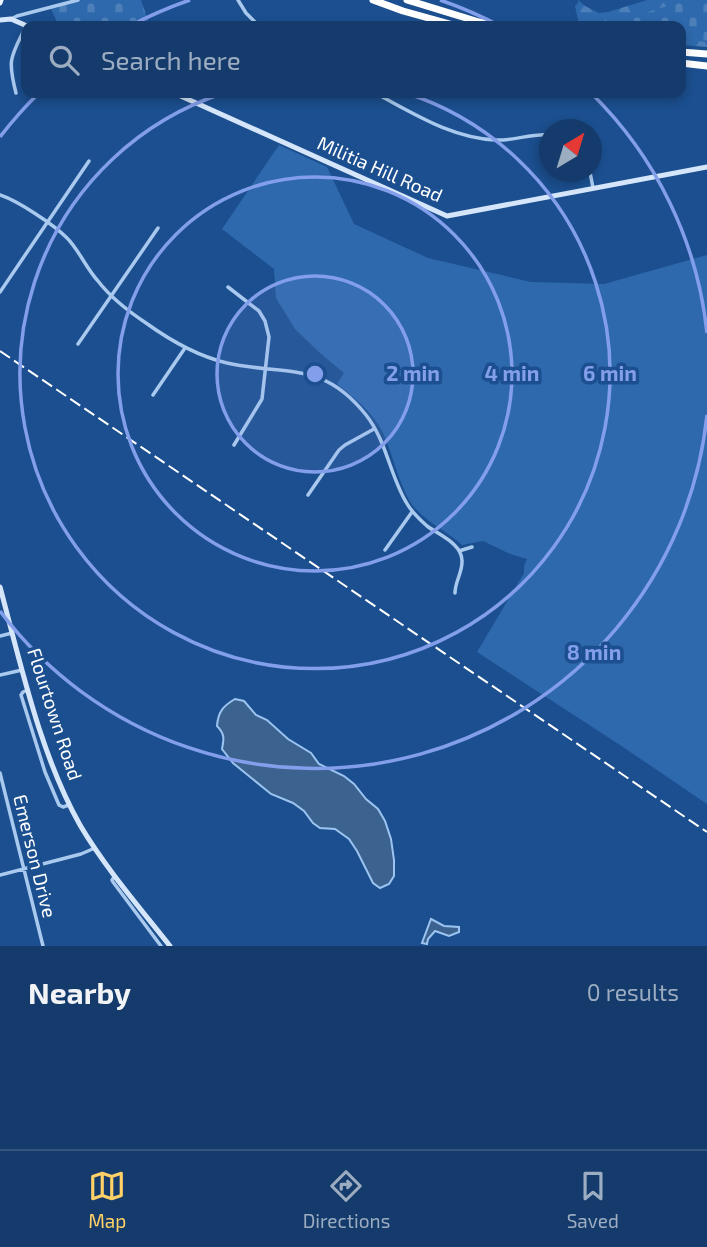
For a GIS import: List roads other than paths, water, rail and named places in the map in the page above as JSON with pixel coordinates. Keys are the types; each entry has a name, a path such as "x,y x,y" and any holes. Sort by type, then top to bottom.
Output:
{"highway":[{"path":"373,0 439,21"},
{"path":"407,0 476,21"},
{"path":"686,52 707,54"},
{"path":"686,64 707,66"}],"street":[{"path":"0,20 78,0"},
{"path":"238,0 254,21"},
{"path":"12,19 21,23"},
{"path":"16,93 10,73 10,61 21,38"},
{"name":"Militia Hill Road","path":"185,98 447,216 707,167"},
{"path":"384,98 435,125 470,136 500,140 539,135"},
{"path":"0,292 89,161"},
{"path":"592,182 593,188"},
{"path":"0,195 17,203 66,237 111,296 148,325 185,348 225,362 304,373 331,384 350,397 374,429 400,491 412,511 459,551 463,562 455,593"},
{"path":"78,344 158,228"},
{"path":"228,286 256,308 268,329 269,343 262,399 234,445"},
{"path":"153,395 185,348"},
{"path":"308,495 339,450 374,429"},
{"path":"385,550 412,511"},
{"path":"459,551 472,547"},
{"name":"Flourtown Road","path":"0,587 53,771 94,848 166,945"},
{"path":"0,636 12,633"},
{"path":"0,675 22,670"},
{"name":"Emerson Drive","path":"0,773 43,946"},
{"path":"0,875 81,854 94,848"}],"railway":[{"path":"0,351 707,832"}]}
